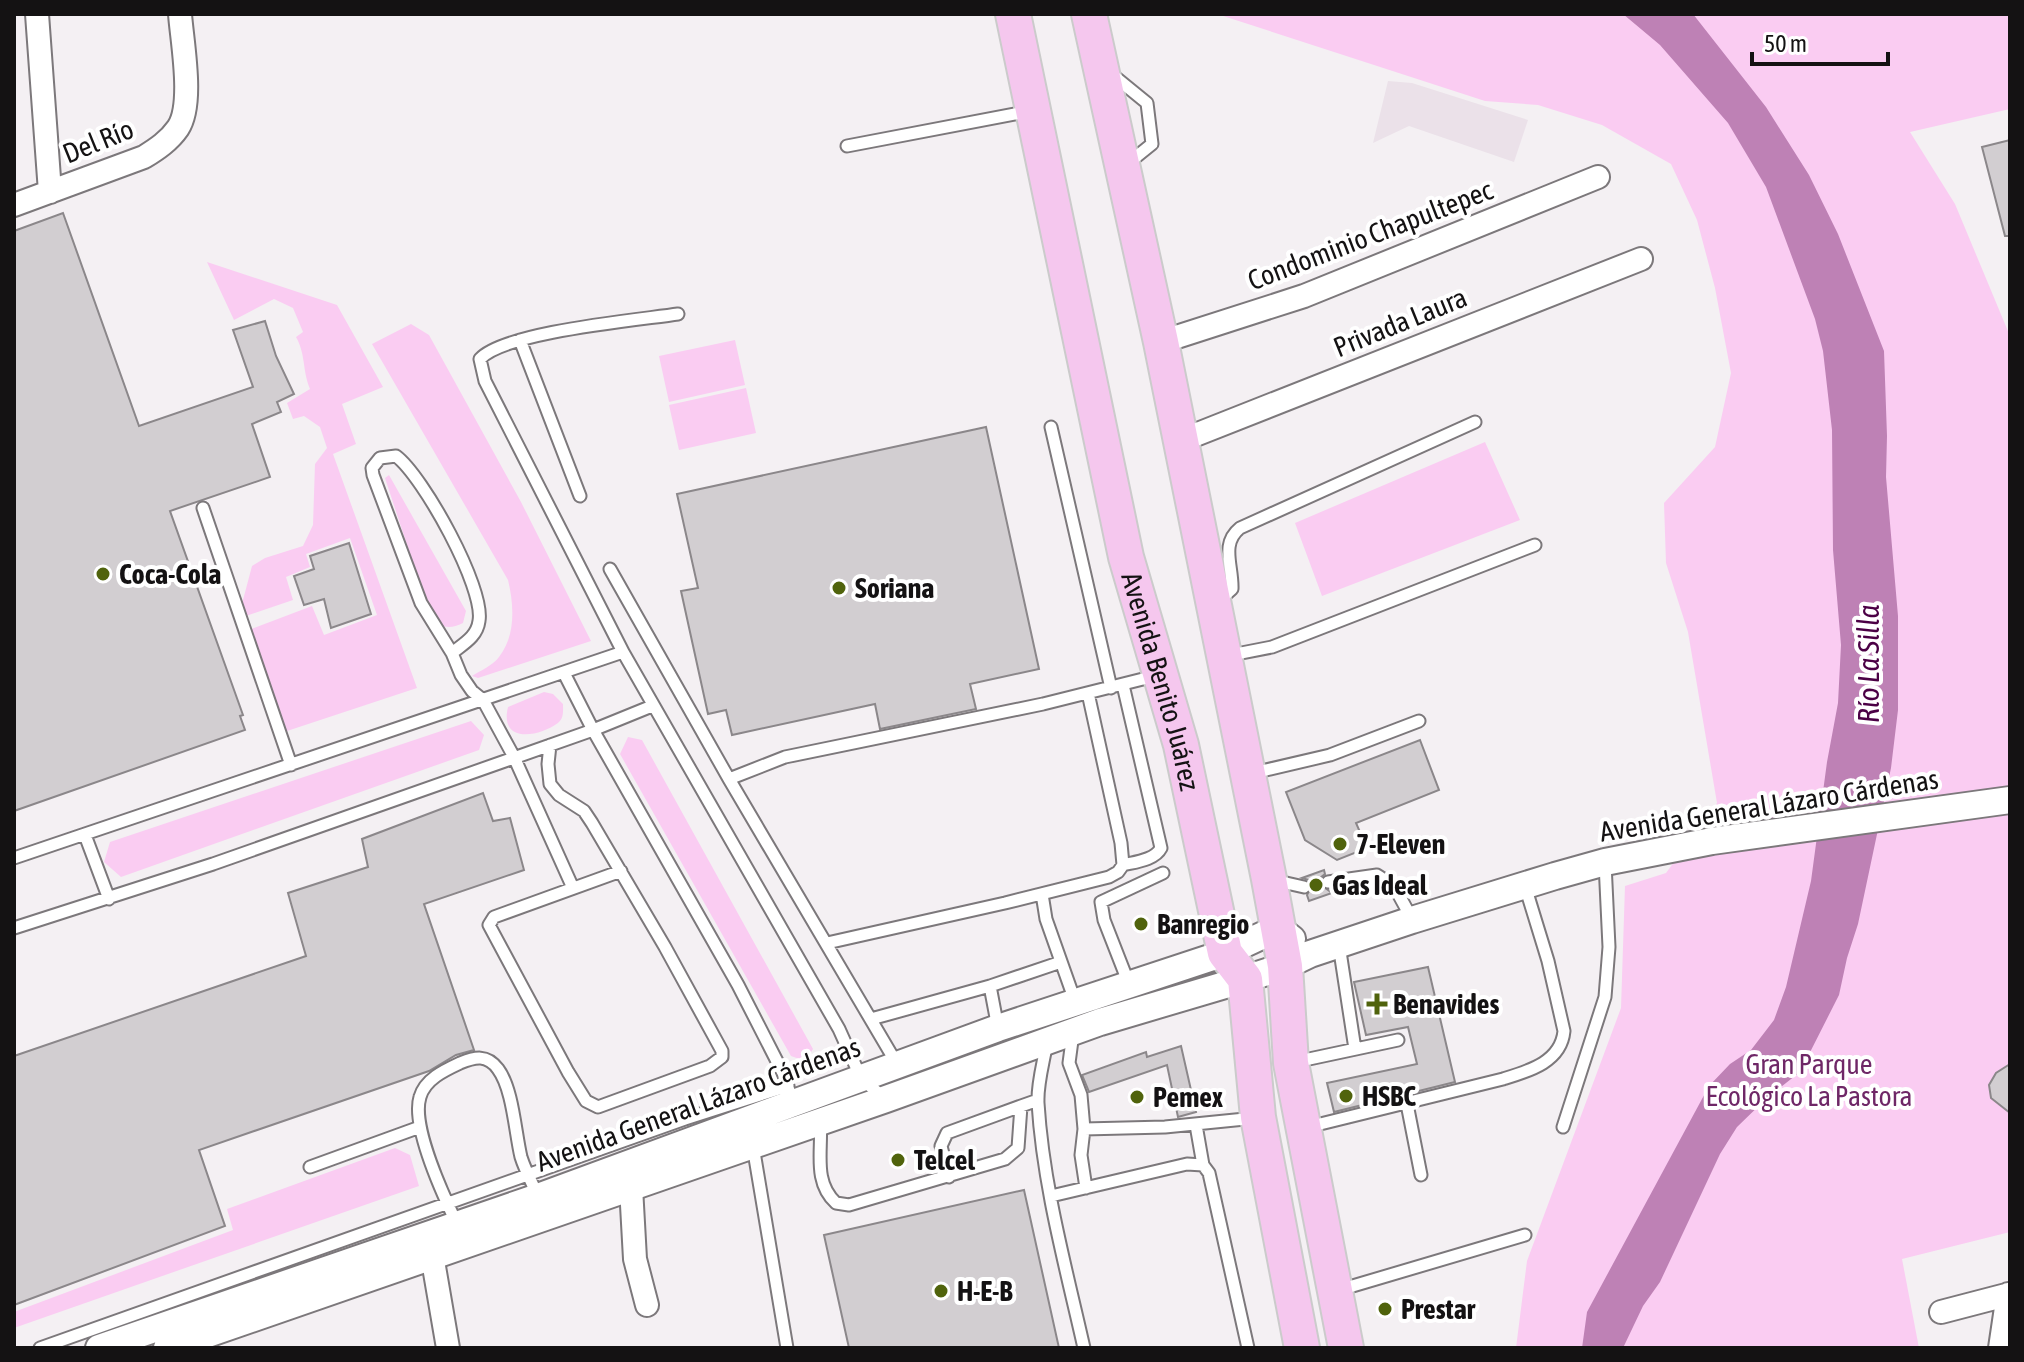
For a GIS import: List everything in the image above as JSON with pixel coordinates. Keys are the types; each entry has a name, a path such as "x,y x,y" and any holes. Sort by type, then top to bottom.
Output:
{"main road":[{"name":"Avenida Benito Juárez","path":"1013,14 1123,542 1140,612 1181,745 1235,966 1258,1117 1302,1348"},
{"path":"1089,14 1161,342 1278,928 1298,960 1291,1063 1346,1348"}],"street":[{"path":"37,14 50,192"},
{"name":"Del Río","path":"14,205 144,157 163,145 180,125 185,98 180,14"},
{"name":"Condominio Chapultepec","path":"1161,342 1304,296 1598,177"},
{"name":"Privada Laura","path":"1180,441 1641,259"},
{"name":"Avenida General Lázaro Cárdenas","path":"168,1348 631,1187 685,1167 672,1172 675,1164 681,1160 751,1133 791,1095 861,1078 1129,984 1235,966 1298,960 1412,920 1605,862 1749,836 2008,800"},
{"name":"Avenida General Lázaro Cárdenas","path":"99,1348 533,1185 751,1133 821,1122 886,1099 1073,1032 1235,966 1278,928"},
{"path":"631,1187 635,1259 647,1305"},
{"path":"432,1255 448,1348"},
{"path":"1941,1312 2009,1294 2000,1348"}],"lane":[{"path":"847,146 1034,110"},
{"path":"678,314 520,340 486,353 480,359 480,367 652,706 839,1029 861,1078 886,1099"},
{"path":"520,340 580,496"},
{"path":"1212,592 1222,598 1232,589 1228,545 1232,535 1240,528 1475,422"},
{"path":"827,943 1109,877 1123,865 1158,854 1161,848 1051,427"},
{"path":"452,653 471,638 479,626 481,609 475,589 413,471 396,456 380,458 372,468 373,475 425,611 452,653 461,675 483,700 514,757 573,888"},
{"path":"203,508 291,765"},
{"path":"1225,656 1272,647 1535,545"},
{"path":"610,569 897,1065"},
{"path":"14,858 623,652"},
{"path":"564,673 593,730 738,985 791,1095 821,1122 819,1169 830,1197 836,1203 849,1205 989,1165 1013,1154 1019,1141 1021,1106"},
{"path":"729,779 797,754 1161,675"},
{"path":"1088,693 1106,768 1123,865"},
{"path":"14,928 109,899 593,730 652,706"},
{"path":"1248,774 1330,755 1419,721"},
{"path":"550,745 548,778 557,793 584,811 621,871 719,1043 722,1057 710,1066 598,1107 586,1101 574,1082 489,925 494,917 621,871"},
{"path":"536,802 557,793"},
{"path":"85,835 109,899"},
{"path":"1563,1127 1605,997 1609,975 1605,862"},
{"path":"1129,984 1104,920 1101,902 1163,873"},
{"path":"1328,882 1377,875 1394,886 1412,920"},
{"path":"1269,879 1304,887"},
{"path":"1303,1128 1407,1104 1532,1069 1552,1056 1563,1042 1564,1031 1556,991 1525,885"},
{"path":"1042,894 1046,919 1075,1002"},
{"path":"1339,945 1355,1049"},
{"path":"871,1019 990,986 1061,962"},
{"path":"990,986 998,1028 1016,1052"},
{"path":"1073,1032 1069,1063 1081,1095 1084,1129 1081,1155 1086,1188"},
{"path":"1291,1063 1398,1040"},
{"path":"1047,1041 1038,1100 1051,1196 1084,1348"},
{"path":"40,1348 452,1214 420,1127 420,1096 426,1084 446,1070 481,1057 491,1061 505,1083 522,1161 533,1185 791,1095"},
{"path":"949,1177 941,1146 947,1133 1038,1100"},
{"path":"1407,1104 1421,1175"},
{"path":"1084,1129 1128,1130 1258,1117"},
{"path":"1196,1125 1248,1348"},
{"path":"310,1167 420,1127"},
{"path":"751,1133 787,1348"},
{"path":"1051,1196 1187,1164 1203,1165"},
{"path":"1335,1292 1525,1235"}],"shaded area":[{"path":"1388,81 1412,83 1528,120 1514,162 1409,126 1373,143"}],"green space":[{"name":"Gran Parque Ecológico La Pastora","path":"1217,14 2010,14 2010,109 1910,132 1955,204 2010,336 2010,1232 1902,1259 1919,1348 1516,1348 1527,1261 1621,1008 1625,886 1666,873 1717,803 1688,632 1666,563 1664,503 1715,447 1731,373 1715,288 1697,220 1671,164 1602,125 1538,105 1485,101"},
{"path":"207,262 337,305 383,387 342,404 356,444 333,454 417,688 284,732 249,630 312,606 324,635 377,615 350,538 306,554 310,567 286,577 293,600 243,617 243,600 252,566 265,558 303,546 313,525 315,464 327,448 320,427 304,416 293,419 287,403 310,389 296,337 303,332 293,308 274,299 234,320"},
{"path":"411,324 429,335 521,502 591,641 478,678 472,676 493,663 505,648 512,620 510,590 508,580 372,344"},
{"path":"735,340 745,385 669,402 659,356"},
{"path":"746,388 756,433 679,450 669,405"},
{"path":"1485,442 1520,520 1322,596 1295,523"},
{"path":"389,475 466,611 463,623 447,627 432,621 385,478"},
{"path":"544,692 553,694 563,704 560,721 531,734 515,732 509,727 508,707"},
{"path":"471,721 484,735 479,750 121,877 104,862 110,842"},
{"path":"628,737 642,740 813,1049 805,1061 791,1056 620,754"},
{"path":"395,1148 410,1155 419,1186 14,1328 14,1312 233,1230 227,1209"}],"water":[{"name":"Río La Silla","path":"1623,14 1693,14 1766,107 1809,175 1838,234 1884,351 1886,477 1898,616 1898,710 1891,768 1858,924 1839,995 1800,1072 1737,1127 1720,1154 1660,1282 1643,1306 1623,1348 1582,1348 1587,1312 1709,1086 1730,1064 1751,1050 1774,1020 1786,987 1811,881 1838,703 1841,645 1833,550 1832,430 1823,351 1815,319 1766,187 1728,123 1660,45"}],"building":[{"path":"2010,140 2010,236 2005,236 1982,147"},
{"name":"Coca-Cola","path":"63,213 139,426 253,387 233,330 265,321 276,356 294,394 277,402 281,412 252,424 270,477 170,511 243,715 240,716 245,730 14,811 14,231"},
{"path":"986,427 1039,669 970,684 976,709 880,729 875,704 732,735 726,710 708,714 681,591 698,588 677,494"},
{"path":"349,543 371,614 331,628 324,599 304,605 294,576 314,569 310,556"},
{"path":"1420,740 1439,790 1356,823 1367,848 1337,860 1305,840 1286,792"},
{"path":"483,793 493,821 510,818 524,870 424,904 474,1050 456,1055 429,1071 199,1150 225,1226 14,1305 14,1056 306,956 288,893 368,867 362,839"},
{"name":"Gas Ideal","path":"1324,870 1320,884 1332,893 1309,901 1307,895 1312,885 1302,878"},
{"path":"1428,967 1455,1082 1334,1112 1327,1083 1417,1064 1408,1027 1366,1035 1354,982"},
{"path":"1181,1046 1196,1112 1178,1117 1167,1065 1089,1092 1082,1075 1146,1052 1147,1057"},
{"path":"2010,1064 2010,1113 1991,1098 1989,1085 1996,1073"},
{"name":"H-E-B","path":"1024,1190 1059,1348 849,1348 824,1235"}],"place":[{"name":"Coca-Cola","path":"103,574"},
{"name":"Soriana","path":"839,588"},
{"name":"7-Eleven","path":"1340,844"},
{"name":"Gas Ideal","path":"1316,885"},
{"name":"Banregio","path":"1141,924"},
{"name":"Benavides","path":"1377,1004"},
{"name":"HSBC","path":"1346,1096"},
{"name":"Pemex","path":"1137,1097"},
{"name":"Telcel","path":"898,1160"},
{"name":"H-E-B","path":"941,1291"},
{"name":"Prestar","path":"1385,1309"}]}
